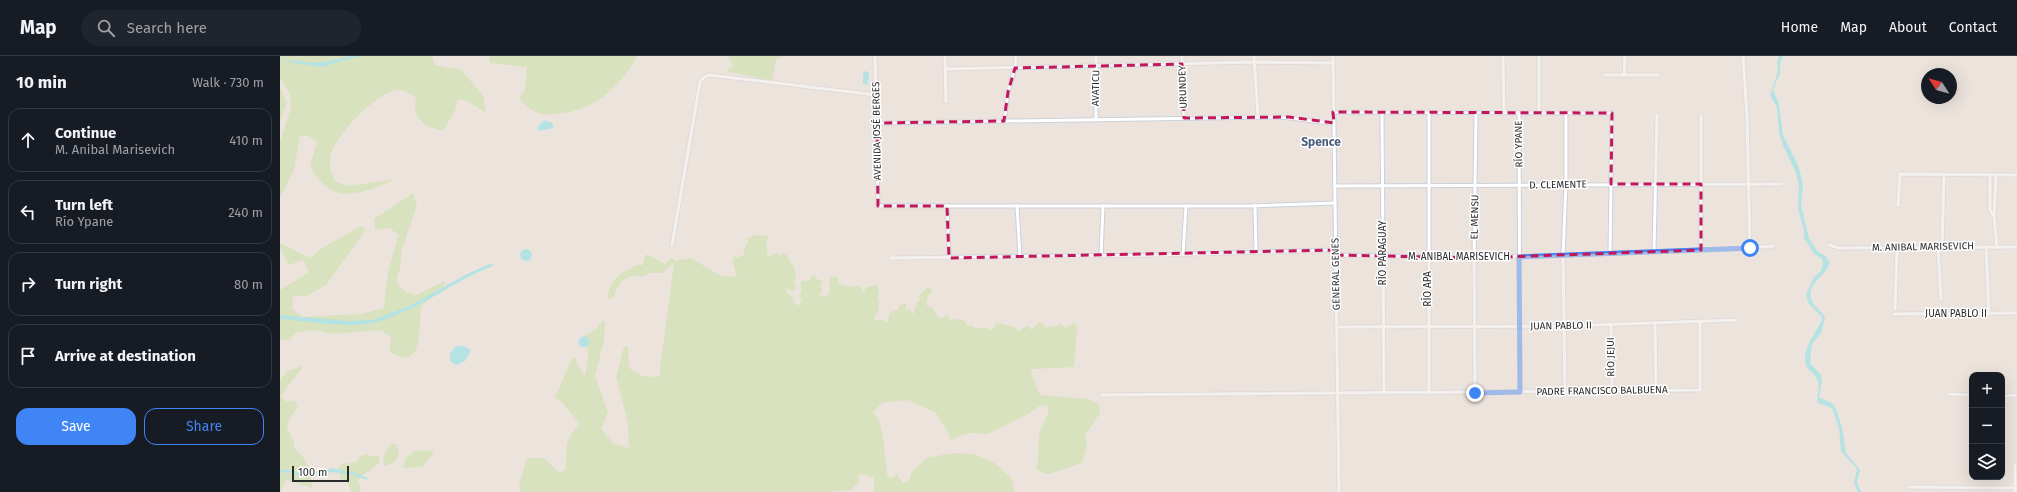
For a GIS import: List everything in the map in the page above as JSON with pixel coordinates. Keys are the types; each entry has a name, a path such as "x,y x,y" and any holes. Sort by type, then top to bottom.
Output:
{"street":[{"name":"AVENIDA JOSÉ BERGES","path":"875,56 878,206 947,206"},
{"path":"945,56 946,102"},
{"path":"1004,121 1008,92 1015,68 1016,56"},
{"name":"AVATICU","path":"1096,56 1096,120"},
{"name":"URUNDEY","path":"1182,56 1184,118"},
{"path":"1254,56 1258,117"},
{"name":"GENERAL GENES","path":"1333,56 1337,327 1336,393 1339,492"},
{"path":"1503,56 1504,113"},
{"path":"1539,56 1539,113"},
{"path":"1624,75 1625,56"},
{"path":"1743,56 1750,248"},
{"path":"945,69 1254,62 1333,63"},
{"path":"672,245 700,82 704,77 709,75 876,95"},
{"path":"1604,75 1660,75"},
{"path":"1334,112 1612,113 1610,254"},
{"name":"RÍO PARAGUAY","path":"1382,112 1384,393"},
{"name":"RÍO APA","path":"1429,393 1428,258 1430,112"},
{"name":"EL MENSU","path":"1475,393 1474,258 1476,112"},
{"name":"RÍO YPANE","path":"1519,113 1520,392"},
{"path":"1565,391 1563,256 1566,184 1566,113"},
{"path":"1654,252 1657,115"},
{"path":"1701,116 1701,250"},
{"path":"876,123 1289,117 1313,122 1334,123"},
{"path":"1898,206 1900,174 2017,175"},
{"path":"1941,299 1940,248 1944,174"},
{"path":"1990,175 1990,210 1994,216"},
{"path":"1996,175 1994,216 1997,247"},
{"name":"D. CLEMENTE","path":"1334,186 1782,184"},
{"path":"949,258 947,206 1186,206 1335,203"},
{"path":"1255,205 1256,252"},
{"path":"1017,206 1020,257"},
{"path":"1101,256 1103,206"},
{"path":"1183,255 1186,206"},
{"name":"M. ANIBAL MARISEVICH","path":"1829,245 1839,248 2017,247"},
{"name":"M. ANIBAL MARISEVICH","path":"1336,255 1474,258 1563,256 1773,246"},
{"path":"1986,247 1989,314"},
{"path":"1895,309 1897,248"},
{"path":"891,258 1183,255 1336,250"},
{"name":"JUAN PABLO II","path":"1894,314 2017,314"},
{"name":"JUAN PABLO II","path":"1337,327 1384,328 1564,326 1737,320"},
{"name":"PADRE FRANCISCO BALBUENA","path":"1101,395 1700,390 1700,321"},
{"path":"1655,323 1656,390"},
{"name":"RÍO JEJUI","path":"1611,324 1612,390"},
{"path":"1948,394 1969,395"},
{"path":"2005,396 2017,395"},
{"path":"1909,488 2016,489 2015,464"}],"highlighted area":[{"path":"1182,64 1184,118 1289,117 1334,123 1333,112 1612,113 1611,184 1701,184 1701,250 1474,258 1336,255 1336,250 949,258 947,206 878,206 877,123 1004,121 1008,92 1015,68"}],"green space":[{"path":"280,56 432,56 435,65 460,69 483,95 486,113 469,102 458,99 455,111 443,131 426,126 415,114 416,98 404,91 399,90 387,93 366,108 346,129 333,150 330,165 336,182 348,186 396,179 359,193 338,193 328,188 319,179 310,166 317,142 309,136 300,136 294,170 280,198 280,142 291,107 289,92 280,79"},
{"path":"489,56 637,56 623,78 604,96 593,103 569,112 544,115 530,109 519,98 525,90 527,67 490,63"},
{"path":"728,56 782,56 776,60 772,81 726,71 733,66"},
{"path":"280,88 287,102 280,121"},
{"path":"413,193 417,205 401,252 401,264 396,282 406,292 416,295 445,281 443,289 422,305 418,344 415,352 409,357 402,357 390,352 390,342 392,338 381,330 331,334 315,330 296,333 289,340 280,340 280,290 309,272 303,260 289,265 280,248 280,243 310,258 322,248 361,226 366,229 327,284 306,297 293,295 292,309 302,317 360,314 384,308 388,272 399,235 389,228 375,230 374,219"},
{"path":"755,234 756,236 765,235 769,237 766,243 768,257 777,252 780,256 783,253 794,267 796,279 793,282 796,285 794,291 788,289 786,292 794,299 793,302 798,306 802,301 799,296 801,292 801,282 807,280 808,283 813,274 817,279 823,281 820,287 823,290 819,295 825,297 829,294 830,277 838,277 839,284 841,285 860,286 863,293 866,288 877,284 879,294 877,299 879,302 875,321 882,319 887,323 890,312 898,310 899,306 904,303 907,305 905,310 910,309 913,315 917,301 921,300 919,296 927,288 931,288 932,292 928,295 926,305 933,308 938,318 943,318 947,314 951,322 953,319 963,320 969,327 970,325 978,329 986,327 991,330 995,328 997,323 1015,327 1018,332 1026,326 1029,326 1031,330 1038,323 1042,322 1045,327 1056,326 1061,323 1064,328 1070,326 1072,323 1076,324 1077,331 1074,367 1032,369 1031,373 1040,395 1088,399 1099,404 1100,413 1085,436 1087,446 1082,463 1046,474 1036,469 1038,461 1038,441 1049,407 1041,405 1028,414 988,434 970,433 956,437 951,442 948,432 936,413 908,400 882,403 873,412 878,418 882,433 888,477 894,478 896,473 903,483 909,481 912,471 927,458 953,453 975,454 996,464 1012,479 1014,492 874,492 874,478 864,474 858,475 860,481 851,490 830,492 521,492 519,486 527,458 543,458 560,473 566,469 566,449 568,440 580,424 560,400 555,398 572,358 575,357 577,364 585,376 588,351 583,337 595,330 604,319 604,340 595,376 608,412 601,429 614,444 629,448 628,423 616,377 624,347 628,347 629,368 642,376 659,377 674,263 662,273 650,273 644,276 631,276 623,280 614,296 609,300 607,295 612,283 619,275 636,265 643,265 645,255 648,255 665,264 671,258 674,259 674,261 691,258 719,275 737,277 732,260 735,256 739,258 740,255 743,256 746,244 749,244 747,239"},
{"path":"304,365 281,396 287,402 295,400 297,408 290,418 287,427 294,442 294,448 306,461 310,470 312,488 286,480 280,492 280,380 288,371"},
{"path":"392,444 396,444 399,455 394,462 386,466 383,464 385,451"},
{"path":"416,450 432,451 434,453 422,467 403,468 405,458"},
{"path":"366,454 378,456 380,461 375,467 358,480 361,489 359,492 352,492 347,482 341,482 338,469 342,464 356,462 362,455"}],"water":[{"path":"350,56 360,56 322,67 293,63 295,60 322,62"},
{"path":"1779,56 1783,56 1780,63 1780,73 1773,90 1779,104 1783,135 1798,165 1801,176 1803,187 1801,205 1809,238 1818,252 1826,256 1830,263 1828,268 1813,285 1811,290 1812,301 1823,313 1825,318 1821,333 1812,344 1810,363 1821,375 1822,380 1819,397 1833,404 1836,409 1842,427 1846,453 1860,470 1857,482 1861,492 1858,492 1854,483 1857,469 1841,451 1839,428 1832,408 1818,403 1818,382 1816,377 1807,367 1805,361 1805,355 1809,343 1822,320 1821,316 1808,303 1806,294 1814,277 1821,271 1823,262 1822,259 1814,254 1804,238 1804,231 1798,209 1799,187 1796,173 1779,133 1777,108 1770,95 1778,71 1777,62"},
{"path":"863,71 869,72 868,85 863,84"},
{"path":"545,120 552,123 554,128 539,131 537,128"},
{"path":"526,249 530,251 532,255 530,259 526,261 522,259 520,255 522,251"},
{"path":"492,263 493,266 464,279 395,316 369,324 344,325 280,319 280,315 349,321 373,320 409,306 467,274"},
{"path":"582,337 586,337 588,338 588,346 582,347 579,344 579,340"},
{"path":"457,346 464,346 471,350 465,361 457,365 451,362 450,355 453,349"},
{"path":"332,468 356,473 368,478 366,480 355,475 331,472 305,477 289,472 280,473 280,471 287,469 306,475"}],"waterway":[{"path":"284,61 295,62"}],"district":[{"name":"Spence","path":"1321,142"}],"route":[{"path":"1475,393 1520,392 1519,257 1750,248"}]}
